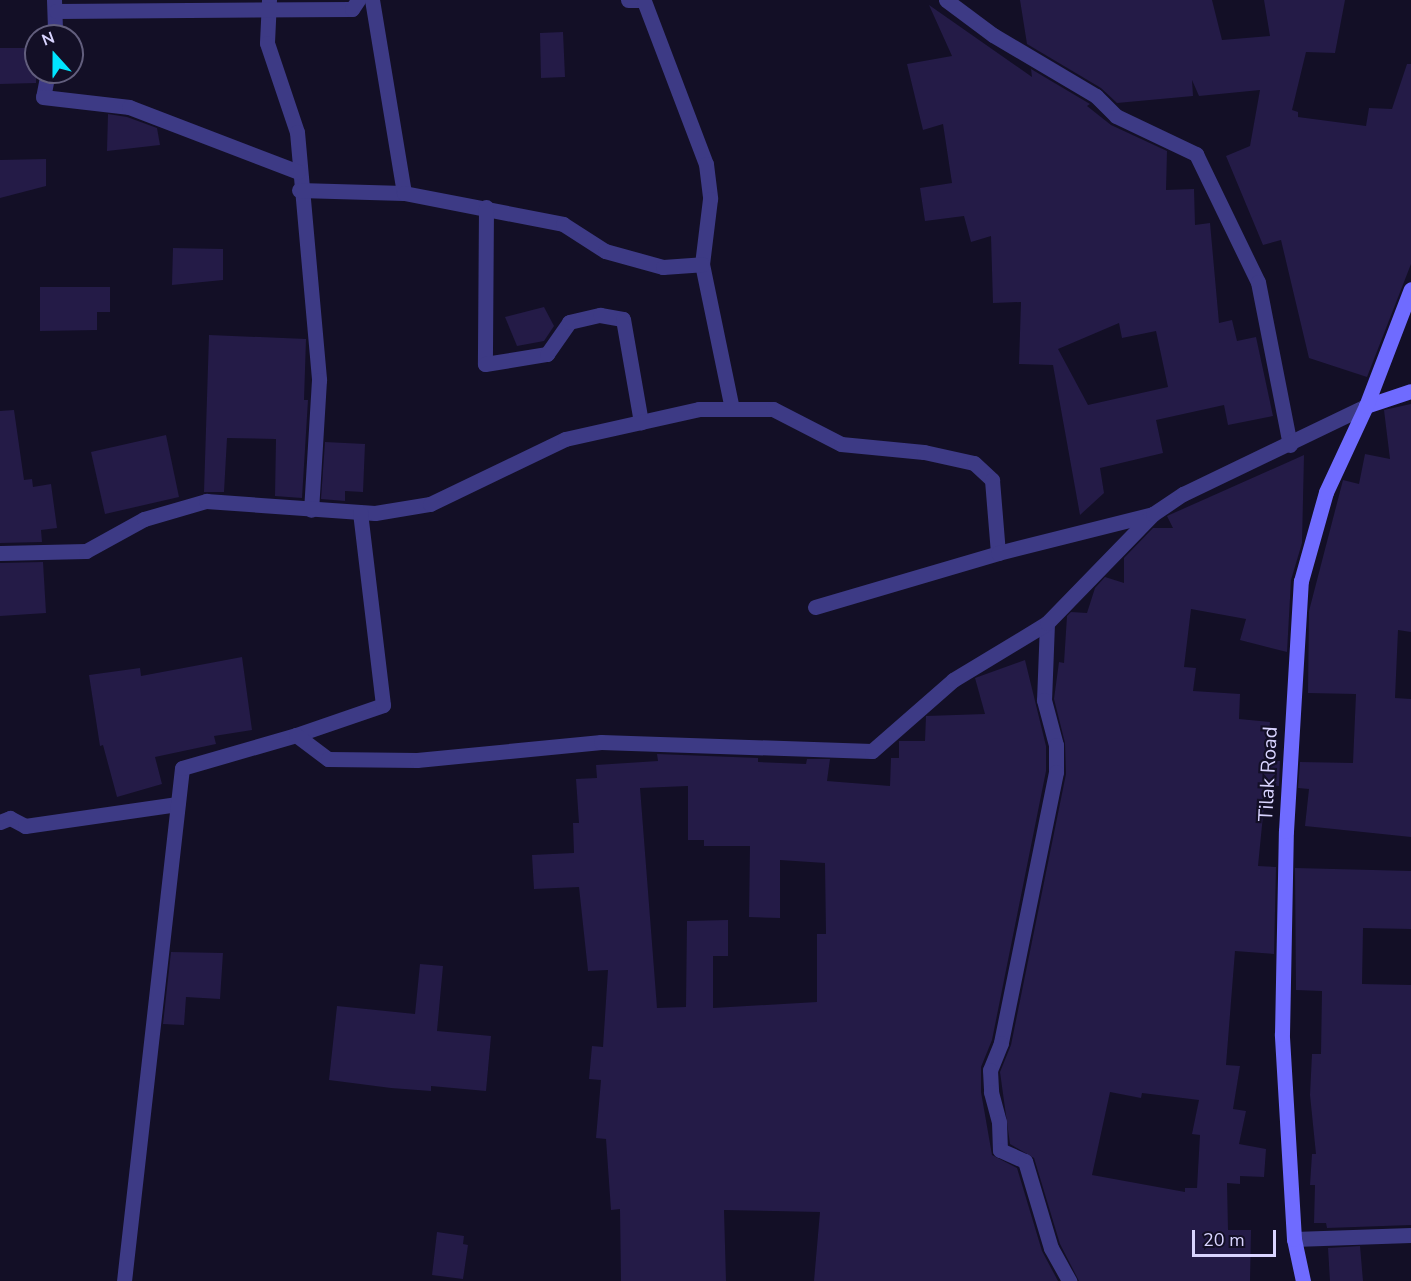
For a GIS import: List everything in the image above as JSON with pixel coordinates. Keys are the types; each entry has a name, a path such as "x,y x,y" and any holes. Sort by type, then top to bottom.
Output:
{"main road":[{"name":"Tilak Road","path":"1303,1281 1294,1239 1282,1034 1286,831 1301,581 1326,492 1366,406 1411,289"},
{"path":"1366,406 1411,392"}],"street":[{"path":"55,24 55,6 309,4 352,9 358,0"},
{"path":"372,0 404,193"},
{"path":"628,0 644,0 706,164 710,199 702,264 732,409"},
{"path":"945,0 993,34 1096,96 1116,116 1196,154 1258,282 1290,445"},
{"path":"269,5 267,43 297,132 299,190 319,380 311,510"},
{"path":"45,84 42,97 129,107 298,172"},
{"path":"299,190 404,193 486,207 563,224 605,251 663,267 702,264"},
{"path":"486,207 485,364 547,354 569,322 600,315 623,320 641,422"},
{"path":"296,735 328,759 417,760 601,742 872,751 953,680 1047,623 1152,514 1183,494 1290,445 1366,406"},
{"path":"0,553 86,551 144,519 206,501 360,512 430,504 565,439 699,409 773,409 841,444 924,452 974,463 992,480 998,553"},
{"path":"124,1281 182,768 296,735 383,705 360,512"},
{"path":"815,607 998,553 1152,514"},
{"path":"1047,623 1044,700 1056,745 1056,772 1001,1043 990,1070 991,1092 999,1122 1000,1150 1025,1161 1051,1248 1069,1281"},
{"path":"0,822 10,818 25,826 177,804"},
{"path":"1294,1239 1411,1235"}],"building":[{"path":"1020,0 1212,0 1222,40 1270,36 1264,0 1345,0 1335,53 1306,52 1292,110 1298,112 1298,117 1366,126 1369,108 1392,109 1407,64 1411,64 1411,264 1367,377 1309,358 1281,240 1263,245 1226,156 1250,146 1260,90 1199,96 1192,80 1193,96 1117,103 1101,88 1027,44"},
{"path":"929,5 1032,77 1031,69 1090,104 1087,106 1111,125 1167,151 1166,190 1194,189 1195,225 1210,223 1219,323 1232,320 1237,341 1256,337 1273,416 1228,425 1224,405 1156,420 1163,453 1100,468 1104,493 1080,515 1053,365 1019,364 1021,302 993,303 991,236 971,242 964,216 925,221 920,188 952,183 943,124 923,130 907,64 952,56","holes":["1119,323 1122,338 1156,331 1168,387 1088,405 1058,349"]},
{"path":"563,32 565,77 541,78 540,33"},
{"path":"0,48 24,48 24,83 0,84"},
{"path":"108,114 127,117 157,128 160,145 107,151"},
{"path":"46,159 46,186 0,198 0,160"},
{"path":"173,248 223,249 223,280 172,285"},
{"path":"40,287 110,287 110,312 97,312 97,330 40,331"},
{"path":"544,307 554,326 544,341 517,346 505,317"},
{"path":"209,335 306,339 304,400 308,400 302,498 275,496 276,439 227,438 224,492 204,492"},
{"path":"1411,404 1411,632 1398,630 1395,698 1411,699 1411,837 1305,826 1309,789 1298,788 1300,762 1353,763 1356,694 1308,693 1309,611 1343,480 1359,484 1365,454 1390,459 1384,410"},
{"path":"14,410 24,480 32,479 33,487 51,484 57,528 41,530 42,542 0,543 0,411"},
{"path":"166,435 179,497 105,514 91,452"},
{"path":"325,442 365,444 363,492 345,491 345,501 321,499"},
{"path":"1304,455 1302,543 1291,580 1287,652 1240,640 1246,619 1191,609 1184,667 1196,668 1193,691 1240,694 1239,719 1270,722 1268,748 1274,749 1273,761 1280,761 1279,786 1266,785 1258,866 1276,867 1274,954 1235,951 1226,1065 1240,1066 1233,1109 1246,1111 1239,1144 1266,1149 1264,1177 1240,1176 1240,1184 1227,1183 1228,1230 1251,1230 1250,1281 1079,1281 1060,1244 1034,1158 1010,1144 1000,1072 1011,1045 1066,774 1065,743 1054,699 1059,662 1064,663 1067,616 1071,612 1087,613 1095,588 1105,577 1124,583 1124,558 1153,528 1173,528 1167,516","holes":["1110,1092 1141,1098 1142,1093 1199,1100 1192,1134 1200,1135 1197,1188 1185,1188 1185,1192 1092,1175"]},
{"path":"43,562 46,613 0,616 0,563"},
{"path":"242,657 252,730 214,736 216,744 155,757 162,784 117,797 103,745 100,746 89,675 140,668 141,676"},
{"path":"1025,660 1046,746 1046,771 992,1040 981,1067 981,1092 992,1155 1017,1168 1042,1251 1058,1281 814,1281 820,1212 724,1210 726,1281 621,1281 620,1209 611,1210 606,1139 596,1138 601,1080 589,1079 592,1046 603,1047 608,970 588,971 579,887 534,889 532,855 574,853 573,823 579,823 576,779 597,778 596,765 658,761 657,754 758,758 758,762 806,764 807,759 830,759 827,781 890,786 891,758 899,758 899,741 925,741 926,716 985,714 975,678","holes":["688,786 688,840 704,840 704,846 750,846 749,917 780,918 780,860 825,863 826,934 817,934 817,1002 713,1008 713,956 728,956 728,920 687,921 686,1007 657,1008 640,788"]},
{"path":"1295,868 1411,871 1411,929 1363,928 1362,984 1411,985 1411,1225 1327,1228 1326,1223 1314,1223 1315,1185 1310,1185 1312,1154 1316,1154 1310,1095 1312,1054 1321,1054 1322,991 1296,990"},
{"path":"171,952 223,953 220,999 186,997 184,1025 163,1024"},
{"path":"420,964 443,966 437,1031 491,1036 486,1091 431,1086 431,1091 329,1080 337,1006 415,1014"},
{"path":"437,1232 464,1236 463,1244 468,1245 463,1279 432,1275"},
{"path":"1360,1246 1363,1281 1330,1281 1328,1248"}]}
